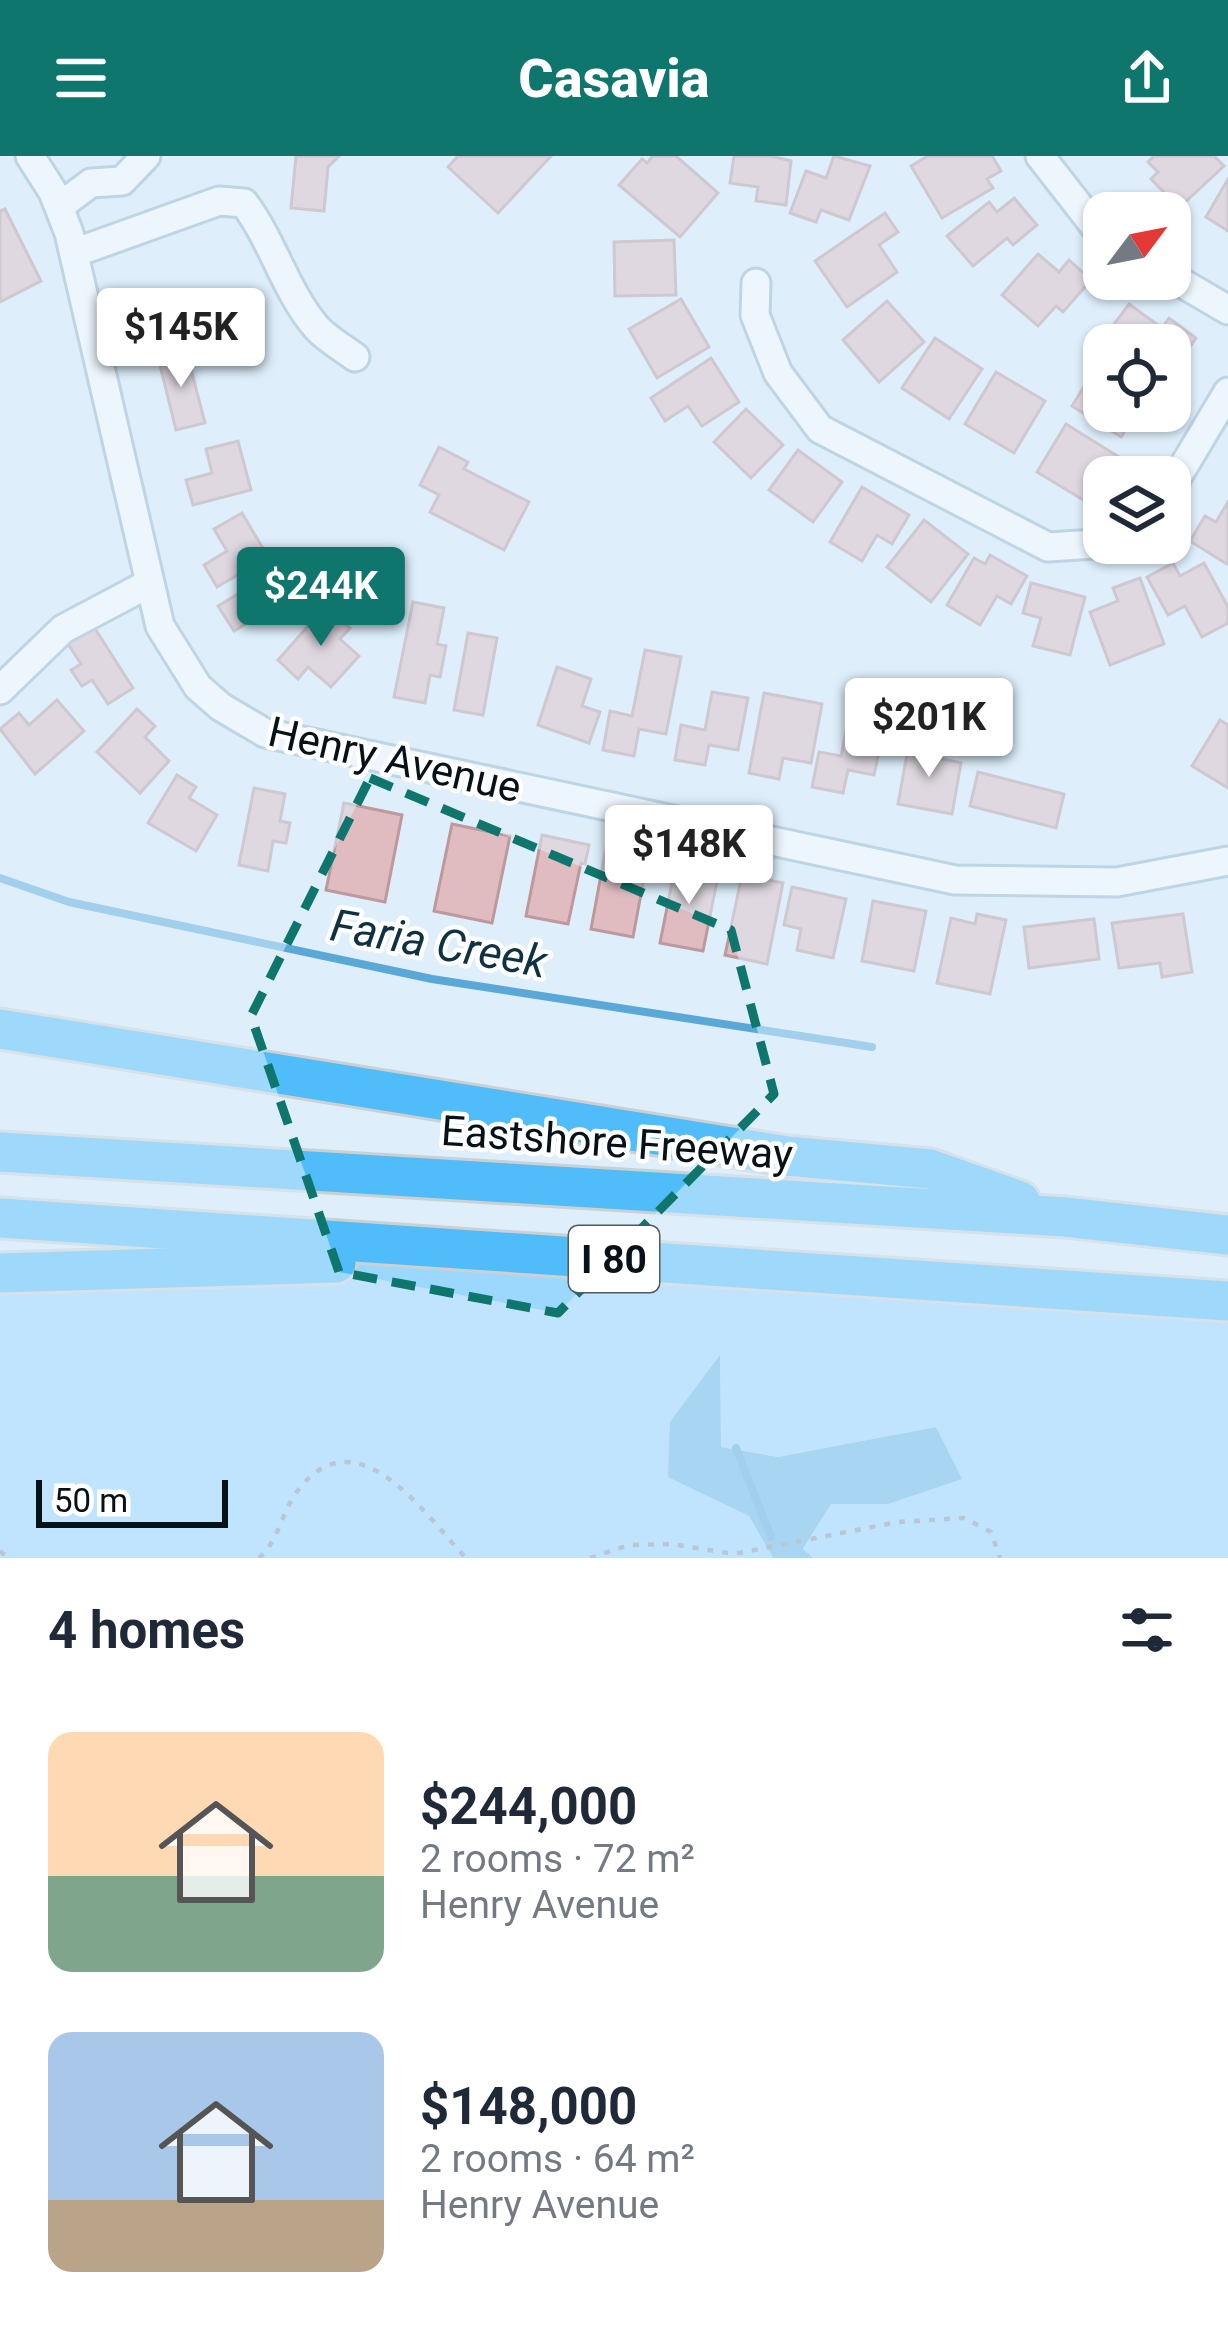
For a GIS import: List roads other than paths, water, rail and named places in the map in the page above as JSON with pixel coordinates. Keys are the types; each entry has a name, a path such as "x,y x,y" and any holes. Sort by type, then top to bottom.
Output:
{"highway":[{"path":"0,1029 787,1156 930,1168 1065,1217"},
{"name":"Eastshore Freeway","path":"0,1152 1065,1217 1228,1235"},
{"name":"I 80","path":"0,1218 1228,1301"},
{"path":"0,1273 596,1258"}],"street":[{"name":"Henry Avenue","path":"30,156 60,206 74,253 160,626 198,687 265,733 955,880 1117,882 1228,861"},
{"path":"60,206 91,183 122,181 146,156"},
{"path":"1040,156 1083,211"},
{"path":"74,253 219,201 244,203 318,330 355,357"},
{"path":"756,284 755,315 778,373 820,429 1048,547 1083,545"},
{"path":"1191,288 1228,310"},
{"path":"1190,456 1228,392"},
{"path":"0,690 63,629 148,584"}],"waterway":[{"name":"Faria Creek","path":"0,878 69,902 432,979 872,1047"},
{"name":"Faria Creek","path":"736,1448 771,1537"}]}
